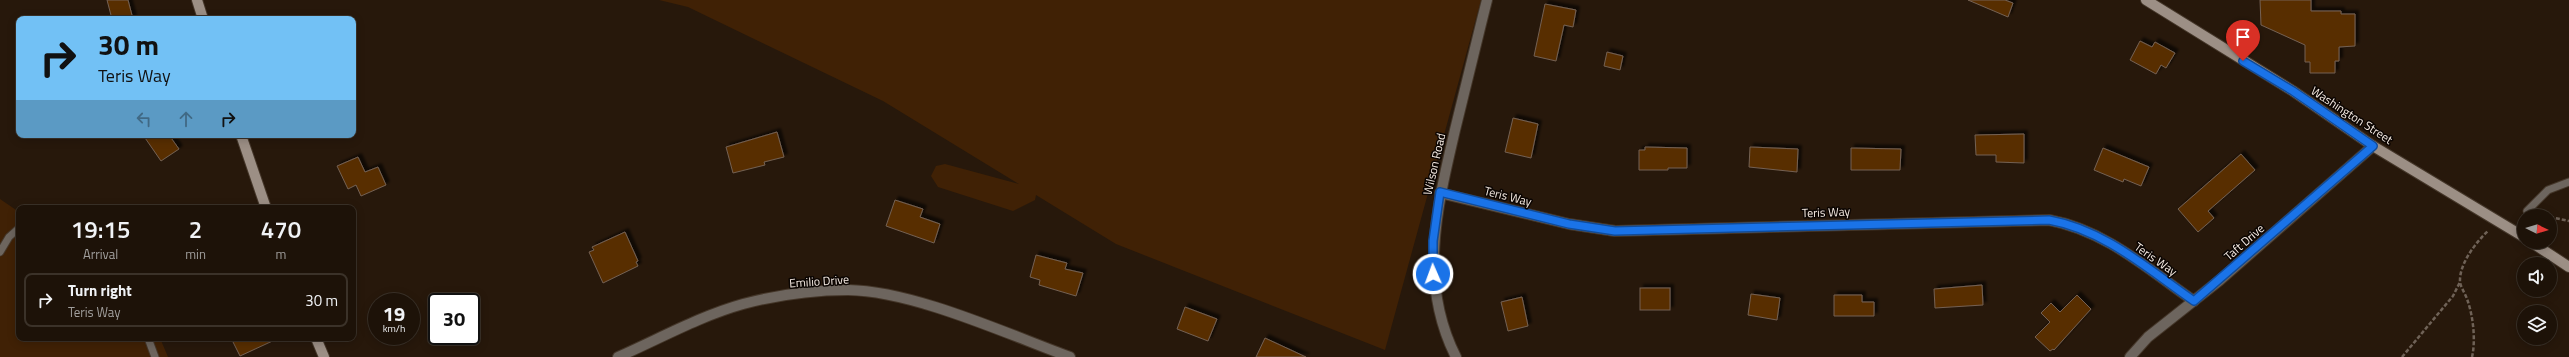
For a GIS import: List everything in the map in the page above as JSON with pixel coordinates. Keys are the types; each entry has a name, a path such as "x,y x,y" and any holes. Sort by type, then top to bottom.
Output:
{"main road":[{"path":"197,0 202,16"},
{"name":"Washington Street","path":"2146,0 2293,91 2373,146 2517,233"},
{"path":"242,138 265,205"},
{"path":"2542,249 2569,267"},
{"path":"317,341 324,357"}],"street":[{"name":"Wilson Road","path":"1456,357 1444,327 1434,284 1433,241 1440,192 1487,0"},
{"name":"Taft Drive","path":"2130,357 2148,337 2194,301 2373,146"},
{"name":"Teris Way","path":"1440,192 1569,224 1615,231 2049,220 2080,227 2103,238 2194,301"},
{"name":"Emilio Drive","path":"618,357 742,305 797,293 849,290 895,297 941,310 1070,357"}],"lane":[{"path":"2530,209 2548,190 2569,182"},
{"path":"0,251 9,237 16,231"},
{"path":"149,341 155,357"}],"path":[{"path":"2557,218 2569,221"},
{"path":"2402,357 2453,296 2471,252 2482,236 2498,221"},
{"path":"2460,282 2468,302 2475,346 2472,357"}],"shaded area":[{"path":"659,0 1481,0 1385,350 1116,244 1036,195 1035,200 1013,211 938,187 931,176 936,166 945,164 1019,184 883,101 688,7"},
{"path":"0,199 16,210 16,341 161,341 168,357 0,357"}],"building":[{"path":"107,0 128,0 132,16 111,16"},
{"path":"1968,0 2005,0 2013,3 2008,17"},
{"path":"2260,0 2311,0 2311,11 2341,11 2341,14 2355,14 2355,46 2339,47 2339,61 2335,61 2335,73 2310,73 2310,62 2305,62 2305,45 2261,25"},
{"path":"1545,4 1576,10 1573,27 1564,25 1556,61 1534,56"},
{"path":"2140,41 2152,47 2155,42 2175,53 2166,68 2161,65 2156,74 2130,60"},
{"path":"1607,52 1623,56 1620,70 1604,66"},
{"path":"1513,118 1538,124 1531,158 1505,152"},
{"path":"777,132 784,157 764,162 765,165 733,173 726,147"},
{"path":"2024,134 2024,163 1996,162 1996,155 1976,155 1975,135"},
{"path":"145,138 171,138 179,149 161,161"},
{"path":"1645,147 1687,148 1687,168 1668,168 1668,170 1639,170 1639,150 1645,150"},
{"path":"1750,147 1798,149 1797,172 1749,167"},
{"path":"1851,148 1901,149 1900,170 1851,170"},
{"path":"2103,148 2149,167 2141,186 2124,179 2123,182 2094,170"},
{"path":"2241,154 2255,170 2208,211 2214,218 2198,232 2178,209"},
{"path":"358,157 365,172 378,167 386,185 361,196 356,185 348,189 337,166"},
{"path":"895,200 923,209 920,217 940,224 934,243 886,226"},
{"path":"625,232 638,261 636,262 638,266 603,283 589,252 594,250 592,247"},
{"path":"1036,255 1067,263 1065,269 1083,273 1076,296 1039,285 1040,280 1030,277"},
{"path":"1982,285 1983,305 1935,308 1934,289"},
{"path":"1640,288 1670,288 1670,310 1640,310"},
{"path":"1751,294 1780,298 1777,320 1748,315"},
{"path":"1834,295 1862,295 1862,302 1874,302 1874,316 1834,316"},
{"path":"2077,295 2091,309 2054,350 2053,349 2050,351 2035,337 2050,322 2041,313 2051,303 2060,312"},
{"path":"1522,297 1528,326 1508,331 1501,302"},
{"path":"1185,307 1217,319 1208,341 1177,329"},
{"path":"1265,338 1306,357 1256,357"},
{"path":"232,341 272,341 240,356"}],"route":[{"path":"1433,274 1433,241 1435,218 1440,192 1569,224 1615,231 2049,220 2067,223 2086,229 2103,238 2194,301 2373,146 2293,91 2243,61"}]}
